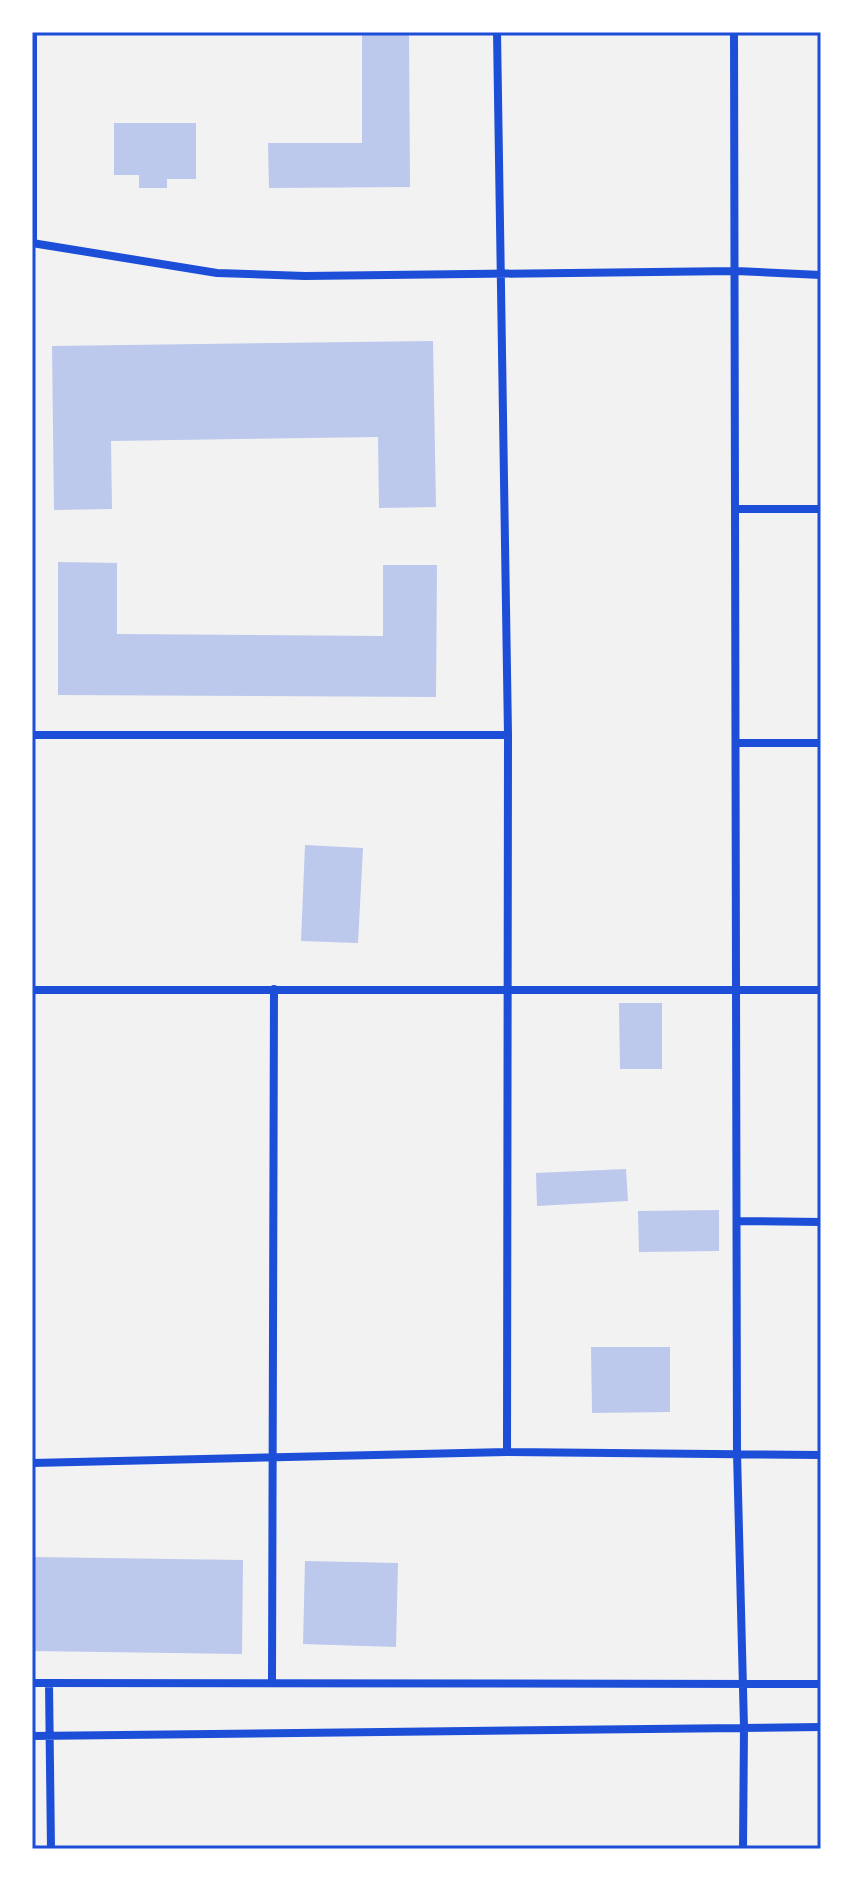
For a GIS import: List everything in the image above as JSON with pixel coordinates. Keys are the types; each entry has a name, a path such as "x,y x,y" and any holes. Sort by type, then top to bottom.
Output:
{"street":[{"path":"33,32 32,243 217,273 501,275 736,271 821,275"},
{"path":"497,32 508,735 507,1452"},
{"path":"734,32 737,1453 744,1727 743,1849"},
{"path":"736,509 821,509"},
{"path":"32,735 508,735"},
{"path":"737,743 821,743"},
{"path":"272,1683 274,989"},
{"path":"32,990 821,990"},
{"path":"738,1221 821,1222"},
{"path":"32,1463 507,1452 821,1455"},
{"path":"32,1683 821,1684"},
{"path":"49,1683 51,1849"},
{"path":"32,1736 821,1727"}],"building":[{"path":"362,32 409,32 410,187 269,188 268,143 362,143"},
{"path":"114,123 196,123 196,179 167,179 167,188 139,188 139,175 114,175"},
{"path":"433,341 436,507 379,508 378,437 111,441 112,509 54,510 52,346"},
{"path":"58,562 117,563 117,634 383,636 383,565 437,565 436,697 58,695"},
{"path":"305,845 363,848 358,943 301,941"},
{"path":"619,1003 662,1003 662,1069 620,1069"},
{"path":"626,1169 628,1201 537,1206 536,1173"},
{"path":"719,1210 719,1251 639,1252 638,1211"},
{"path":"591,1347 670,1347 670,1412 592,1413"},
{"path":"32,1557 243,1560 242,1654 32,1651"},
{"path":"305,1561 398,1563 396,1647 303,1644"}]}
